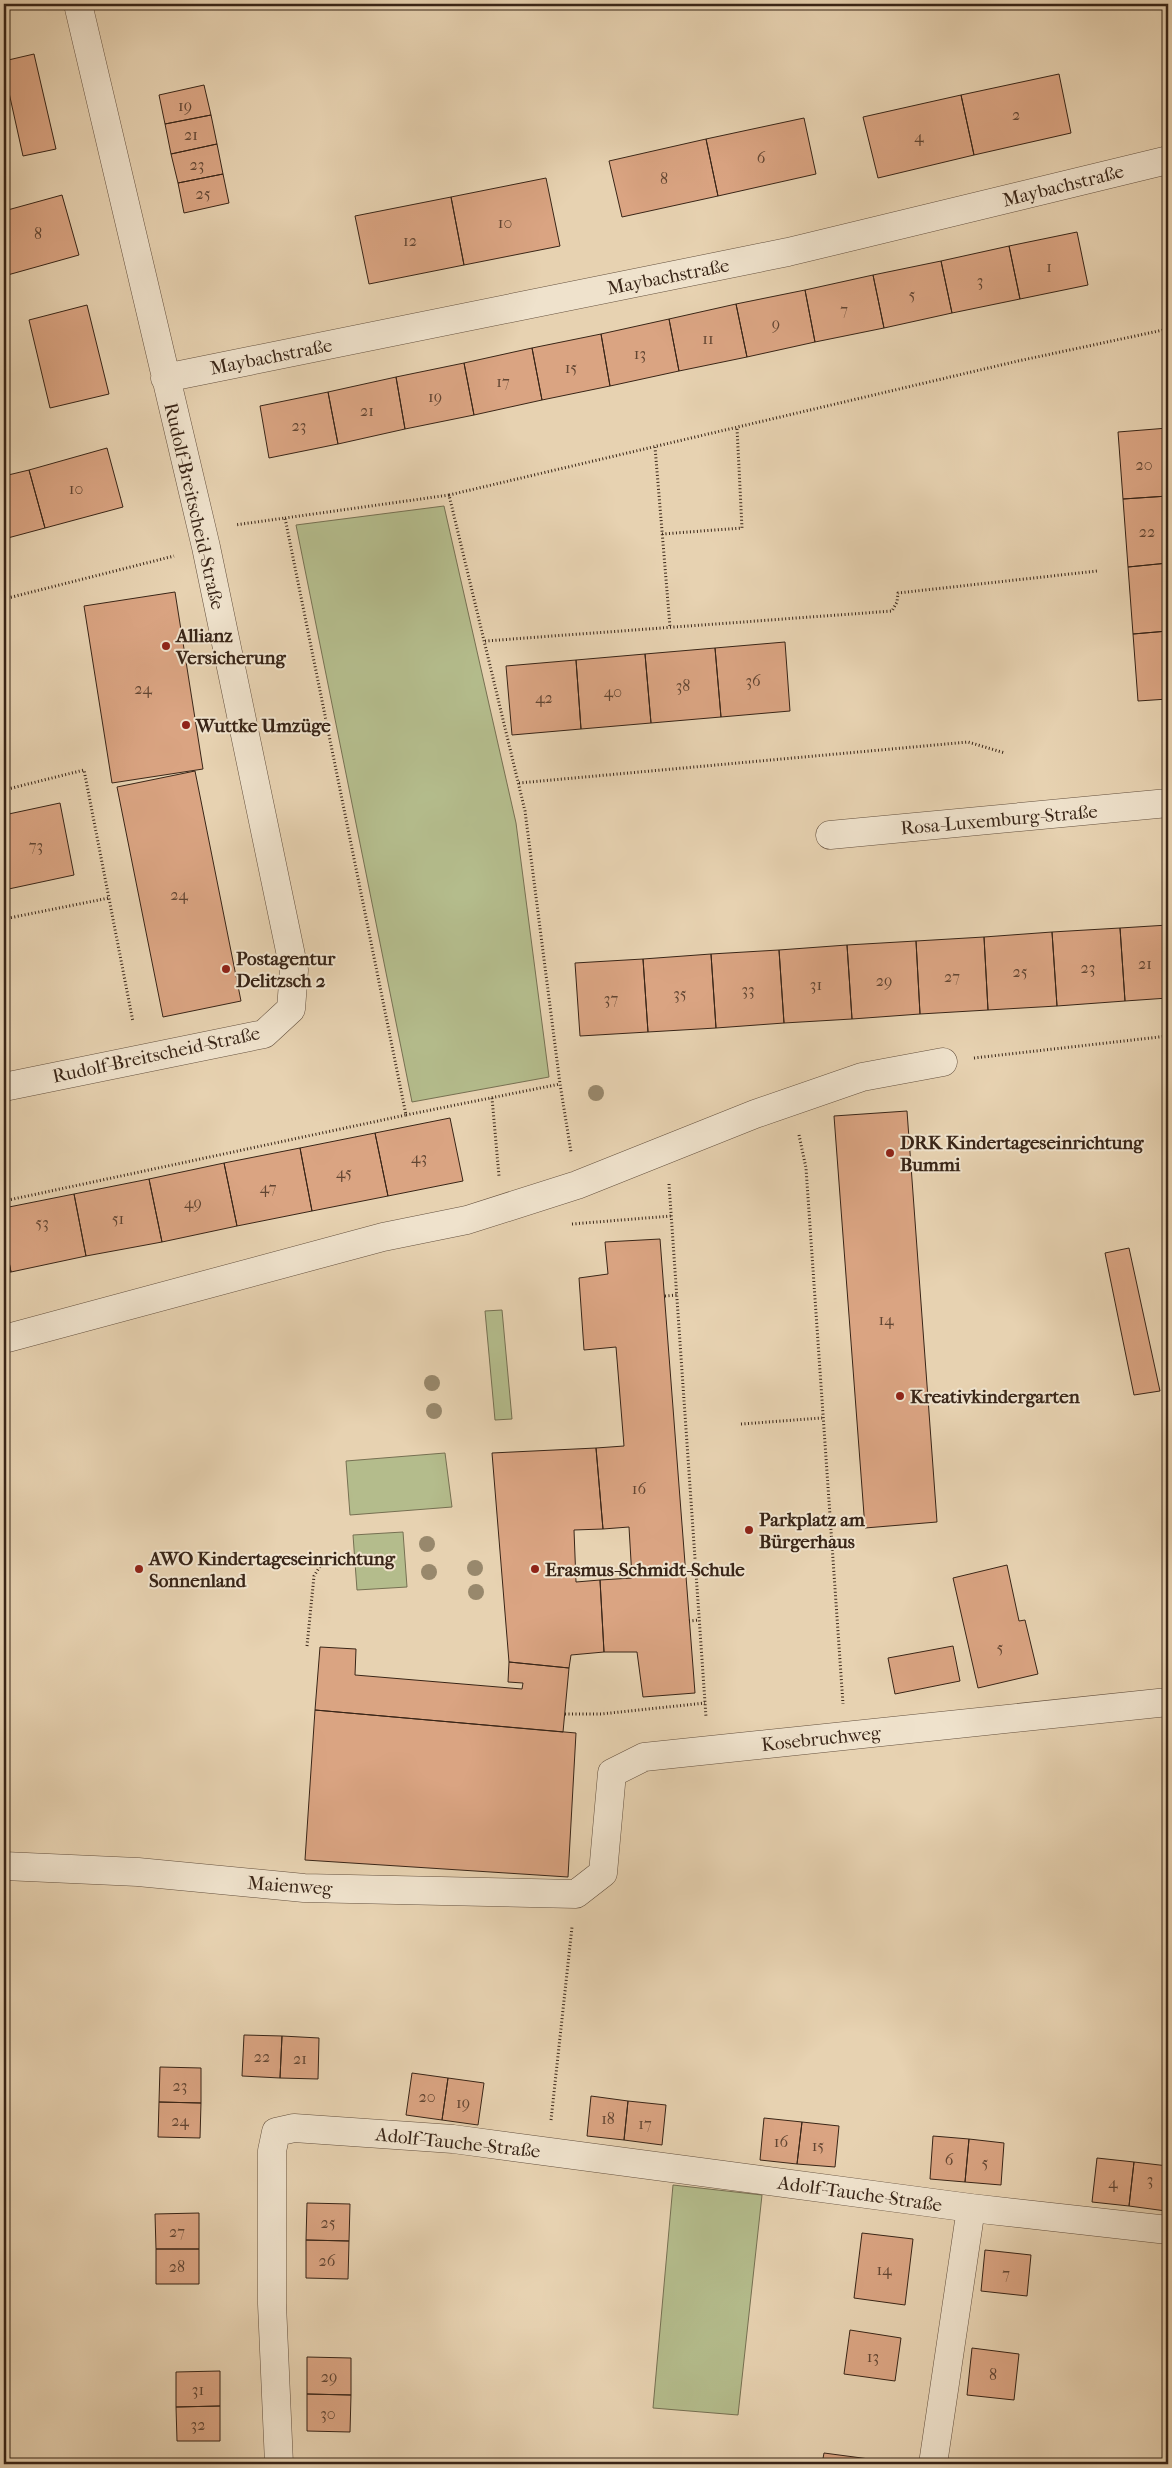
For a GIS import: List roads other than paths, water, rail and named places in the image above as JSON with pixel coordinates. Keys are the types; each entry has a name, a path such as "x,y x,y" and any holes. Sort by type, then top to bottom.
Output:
{"street":[{"name":"Rudolf-Breitscheid-Straße","path":"4,1087 264,1034 291,1008 294,970 206,547 78,4"},
{"name":"Maybachstraße","path":"165,378 788,252 1168,160"},
{"name":"Rosa-Luxemburg-Straße","path":"830,835 1168,803"},
{"path":"4,1339 383,1237 467,1220 577,1184 746,1118 862,1076 944,1062"},
{"name":"Kosebruchweg","path":"576,1894 603,1873 612,1772 644,1757 1168,1702"},
{"name":"Maienweg","path":"4,1866 138,1872 304,1888 576,1894"},
{"name":"Adolf-Tauche-Straße","path":"279,2464 272,2304 272,2151 276,2132 294,2128 453,2139 971,2208 1168,2230"},
{"path":"933,2464 971,2208"}],"place":[{"name":"Allianz Versicherung","path":"166,646"},
{"name":"Wuttke Umzüge","path":"186,725"},
{"name":"Postagentur Delitzsch 2","path":"226,969"},
{"name":"DRK Kindertageseinrichtung Bummi","path":"890,1153"},
{"name":"Kreativkindergarten","path":"900,1396"},
{"name":"Parkplatz am Bürgerhaus","path":"749,1530"},
{"name":"AWO Kindertageseinrichtung Sonnenland","path":"139,1569"},
{"name":"Erasmus-Schmidt-Schule","path":"535,1569"}]}
